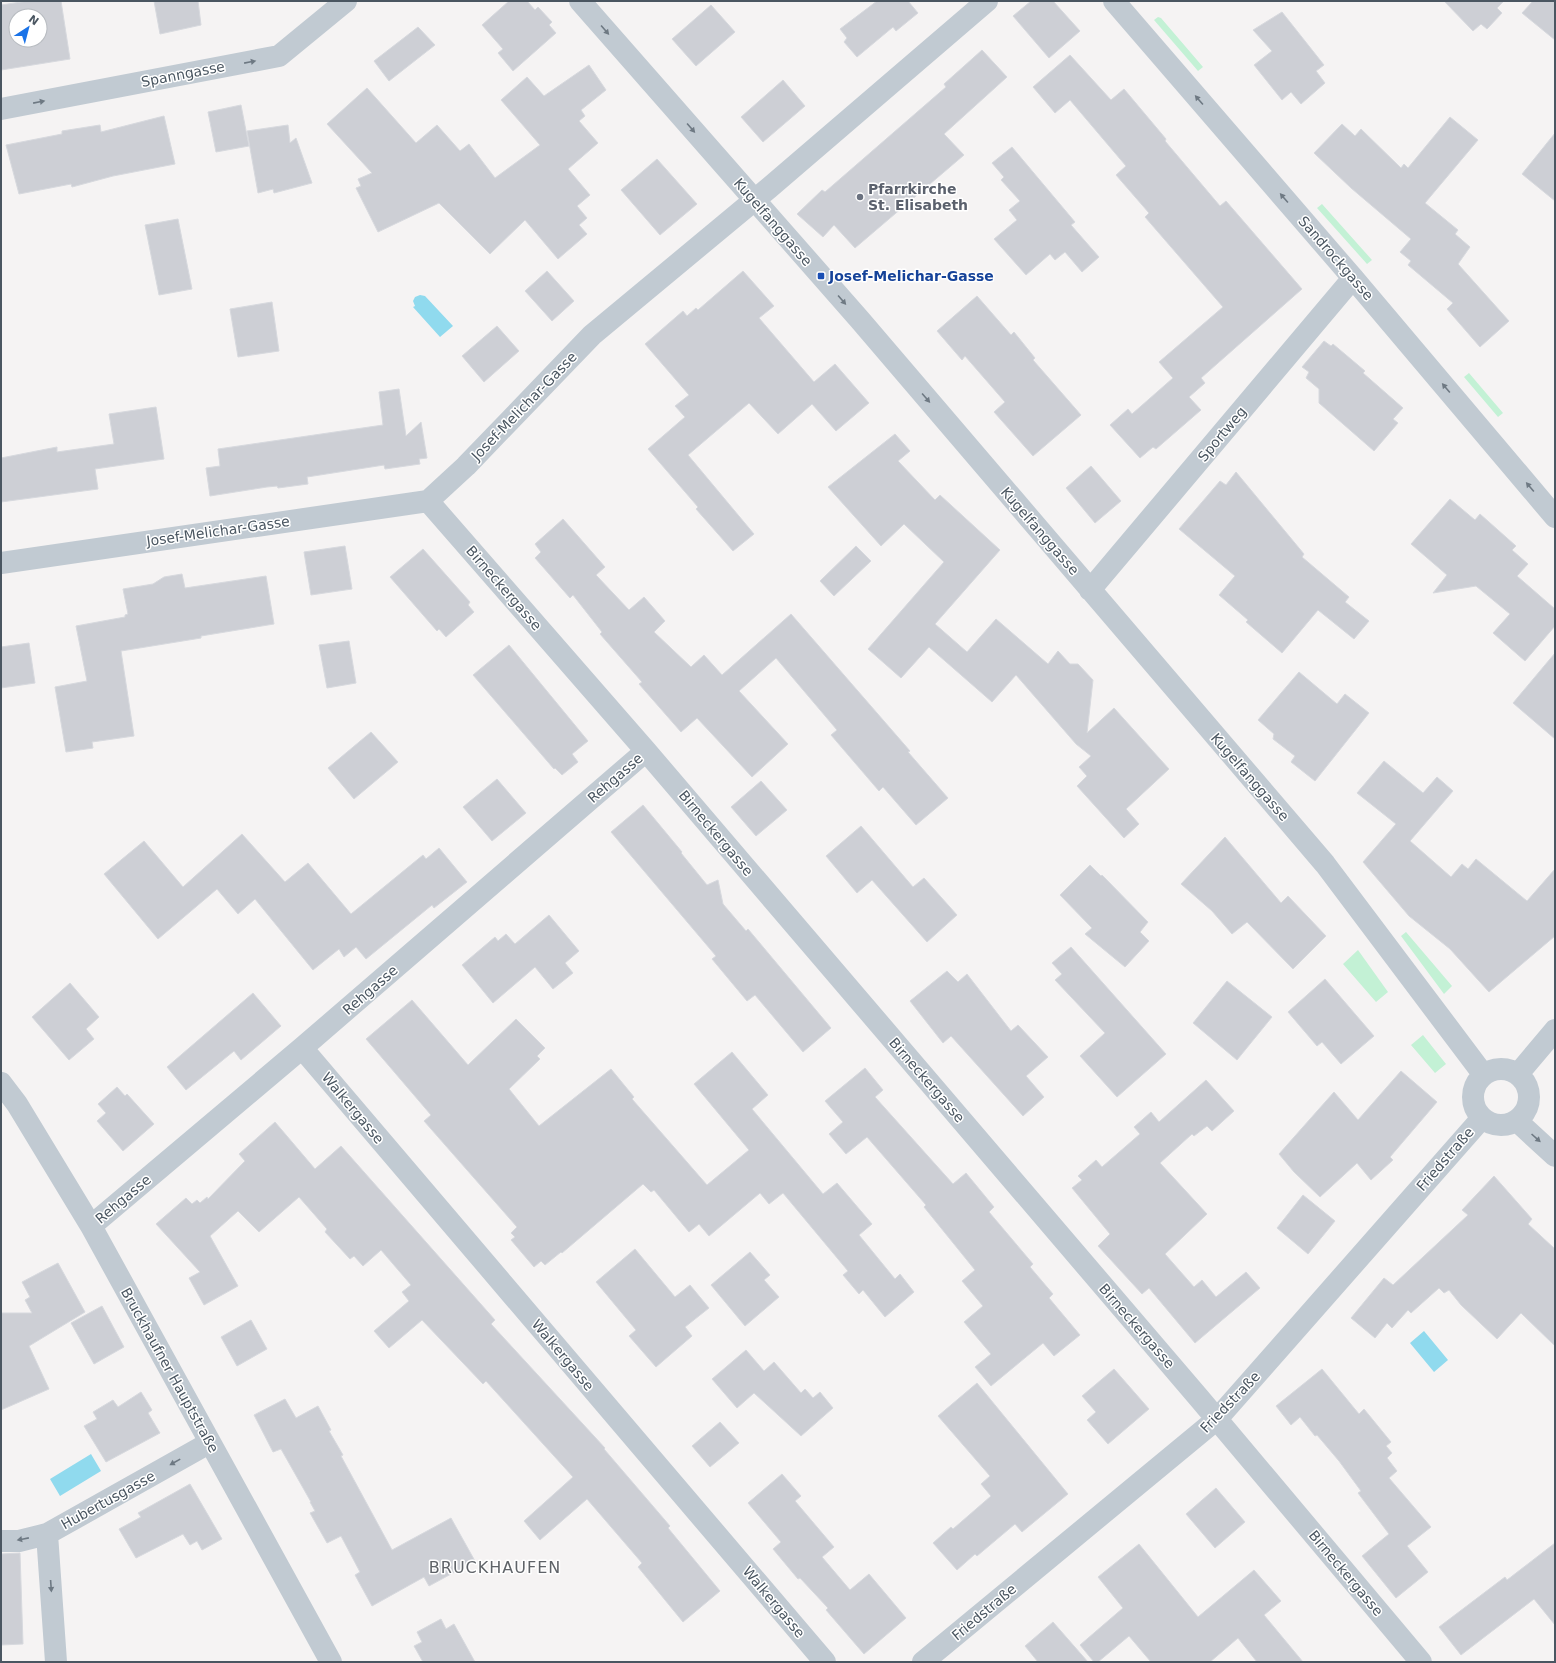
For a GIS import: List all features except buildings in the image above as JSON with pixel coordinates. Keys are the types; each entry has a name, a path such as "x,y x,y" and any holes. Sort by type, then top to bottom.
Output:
{"street":[{"name":"Spanngasse","path":"1,109 279,56 346,1"},
{"name":"Kugelfanggasse","path":"580,1 860,320 1325,864 1483,1074"},
{"name":"Josef-Melichar-Gasse","path":"1,563 428,501 466,466 592,335 754,201 987,1"},
{"name":"Sandrockgasse","path":"1114,1 1353,278 1555,517"},
{"name":"Sportweg","path":"1090,590 1353,278"},
{"name":"Birneckergasse","path":"428,501 646,751 1217,1419 1421,1662"},
{"name":"Rehgasse","path":"91,1226 302,1048 646,751"},
{"path":"1518,1074 1555,1030"},
{"name":"Walkergasse","path":"302,1048 825,1662"},
{"path":"1505,1069 1518,1074 1528,1089 1529,1100 1524,1114 1517,1121 1499,1126 1482,1118 1474,1107 1472,1095 1476,1083 1483,1074 1491,1070 1505,1069"},
{"name":"Bruckhaufner Hauptstraße","path":"1,1083 17,1104 91,1226 209,1443 331,1662"},
{"name":"Friedstraße","path":"923,1662 1217,1419 1482,1118"},
{"path":"1517,1121 1555,1156"},
{"name":"Hubertusgasse","path":"1,1541 19,1541 48,1534 209,1443"},
{"path":"48,1534 56,1662"}],"green space":[{"path":"1158,17 1161,18 1203,67 1198,71 1154,20"},
{"path":"1322,204 1372,260 1367,264 1317,208"},
{"path":"1469,373 1503,413 1498,417 1464,377"},
{"path":"1406,932 1452,986 1444,994 1401,936"},
{"path":"1358,950 1388,992 1376,1002 1343,964"},
{"path":"1423,1035 1446,1064 1435,1073 1411,1045"}],"water":[{"path":"420,295 425,296 453,326 440,337 413,307 415,306 413,301 415,297"},
{"path":"1424,1331 1448,1360 1434,1372 1410,1343"},
{"path":"91,1454 101,1471 60,1496 50,1479"}],"place":[{"name":"Pfarrkirche St. Elisabeth","path":"860,197"},
{"name":"Josef-Melichar-Gasse","path":"821,276"}],"district":[{"name":"BRUCKHAUFEN","path":"495,1567"}]}
